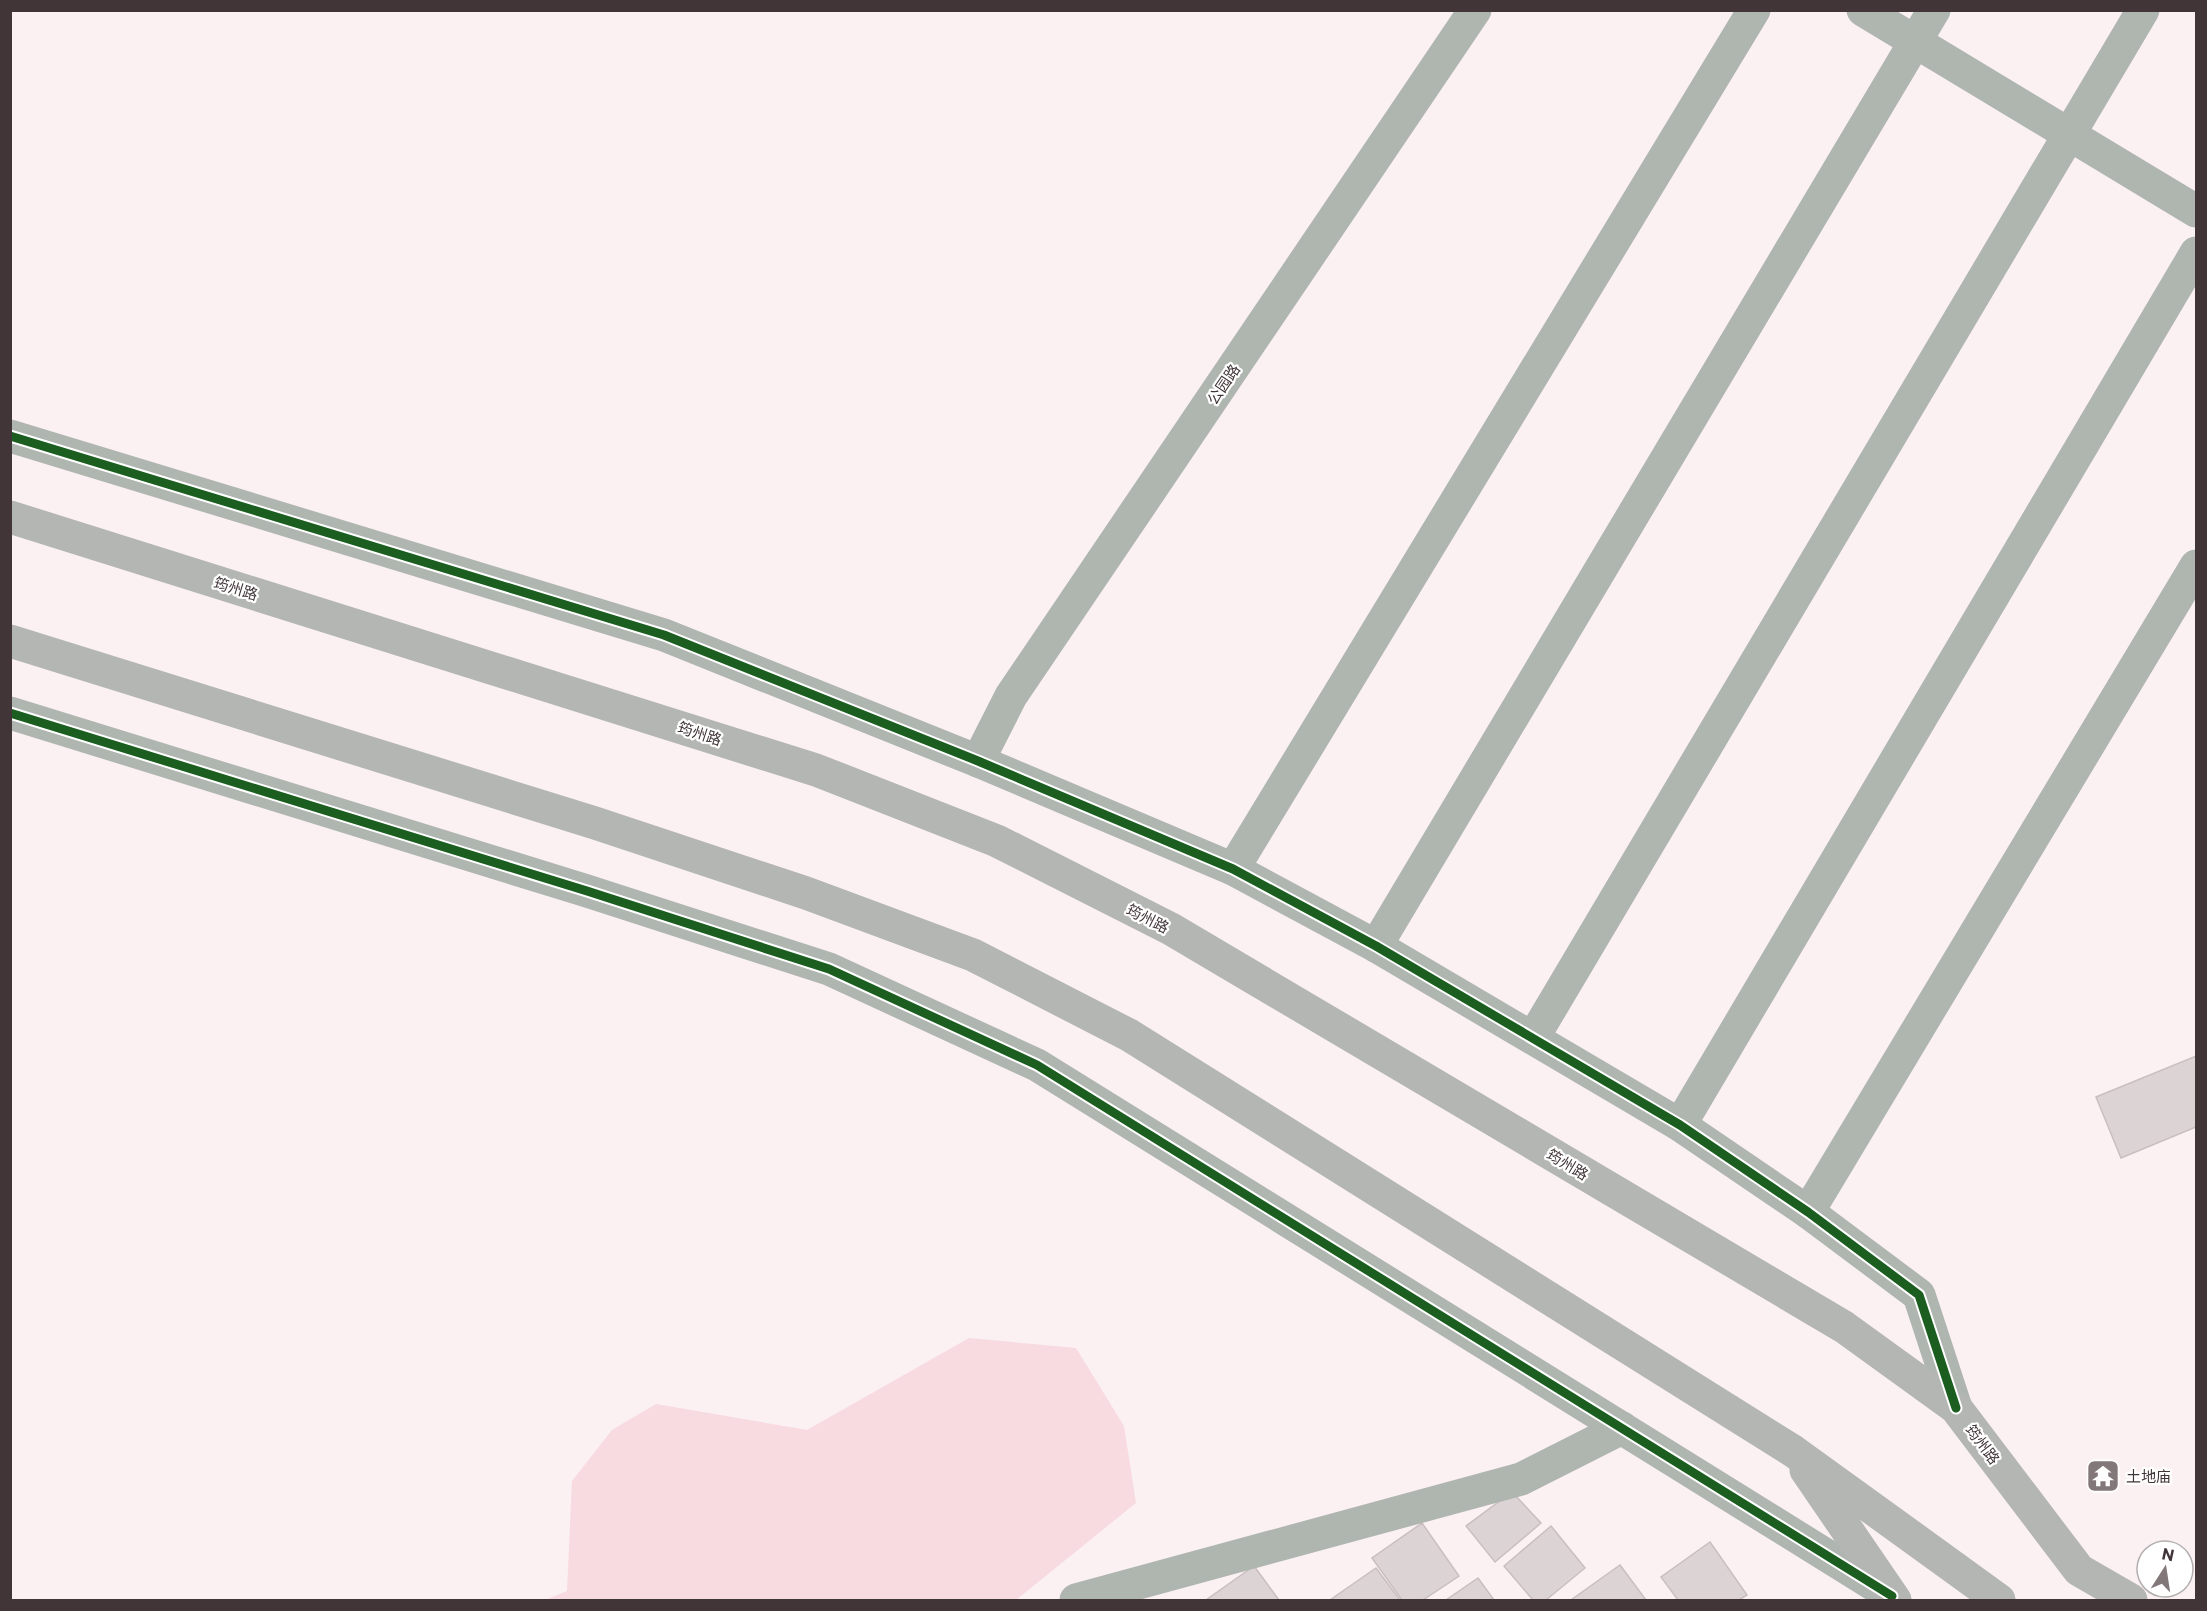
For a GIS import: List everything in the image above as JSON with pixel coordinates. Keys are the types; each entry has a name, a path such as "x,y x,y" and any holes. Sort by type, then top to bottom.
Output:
{"main road":[{"name":"筠州路","path":"10,517 816,770 997,841 1171,929 1844,1327 1956,1408 2079,1570 2131,1600"},
{"path":"10,641 595,823 806,893 973,955 1129,1035 1793,1451 1999,1600"},
{"path":"1793,1451 1893,1598"}],"street":[{"name":"公园路","path":"978,761 1011,696 1475,10"},
{"path":"1233,869 1754,10"},
{"path":"1863,10 2196,211"},
{"path":"1376,946 1934,10"},
{"path":"1533,1038 2143,10"},
{"path":"1680,1125 2196,253"},
{"path":"10,436 664,635 978,761 1233,869 1376,946 1680,1125 1808,1212 1919,1295 1956,1408"},
{"path":"1808,1212 2196,566"},
{"path":"10,713 587,891 829,969 1037,1065 1893,1598"},
{"path":"1076,1600 1521,1479 1622,1428"}],"shaded area":[{"path":"969,1338 1076,1348 1124,1426 1136,1503 1016,1600 545,1600 567,1591 572,1481 612,1430 656,1404 807,1430"}],"building":[{"path":"2196,1056 2196,1127 2121,1158 2096,1097"},
{"path":"1512,1492 1541,1523 1495,1562 1466,1526"},
{"path":"1422,1523 1459,1576 1423,1600 1402,1600 1372,1558"},
{"path":"1551,1526 1585,1568 1546,1600 1533,1600 1504,1566"},
{"path":"1710,1542 1747,1595 1739,1600 1678,1600 1661,1577"},
{"path":"1620,1565 1646,1600 1571,1600"},
{"path":"1254,1566 1279,1600 1206,1600"},
{"path":"1376,1568 1400,1600 1330,1600"},
{"path":"1478,1578 1494,1600 1446,1600"}],"cycle path":[{"path":"10,436 664,635 978,761 1233,869 1376,946 1680,1125 1808,1212 1919,1295 1956,1408"},
{"path":"10,713 587,891 829,969 1037,1065 1892,1596"}],"place":[{"name":"土地庙","path":"2103,1476"}]}
